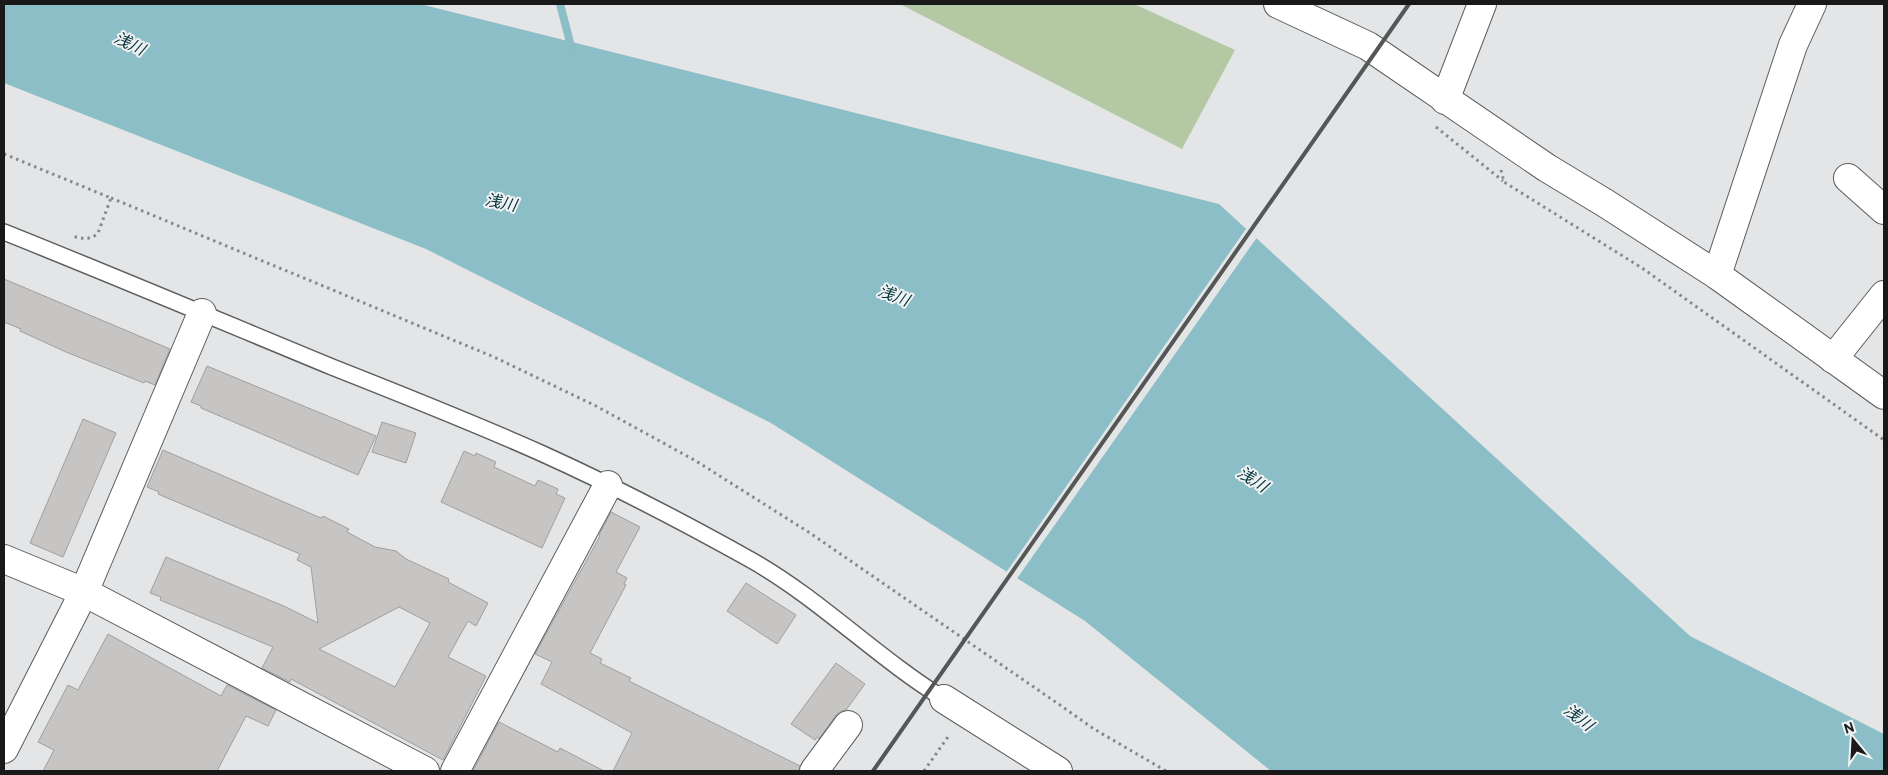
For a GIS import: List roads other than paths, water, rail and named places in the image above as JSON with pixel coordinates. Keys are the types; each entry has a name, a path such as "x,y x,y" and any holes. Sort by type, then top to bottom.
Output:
{"street":[{"path":"1278,4 1368,46 1547,168 1717,275 1884,395"},
{"path":"1446,100 1482,4"},
{"path":"1717,275 1793,45 1812,4"},
{"path":"1848,178 1884,210"},
{"path":"1833,358 1884,295"},
{"path":"4,749 84,592 202,313"},
{"path":"455,771 608,485"},
{"path":"4,559 84,592 424,771"},
{"path":"944,699 1058,771"},
{"path":"814,771 848,725"}],"lane":[{"path":"4,232 511,440 608,485 686,525 776,575 944,699"}],"water":[{"name":"浅川","path":"4,4 420,4 1219,204 1690,636 1884,734 1884,771 1271,771 1085,621 771,423 426,249 4,83"}],"waterway":[{"path":"560,4 572,50"}],"railway":[{"path":"873,771 1409,4"}]}
